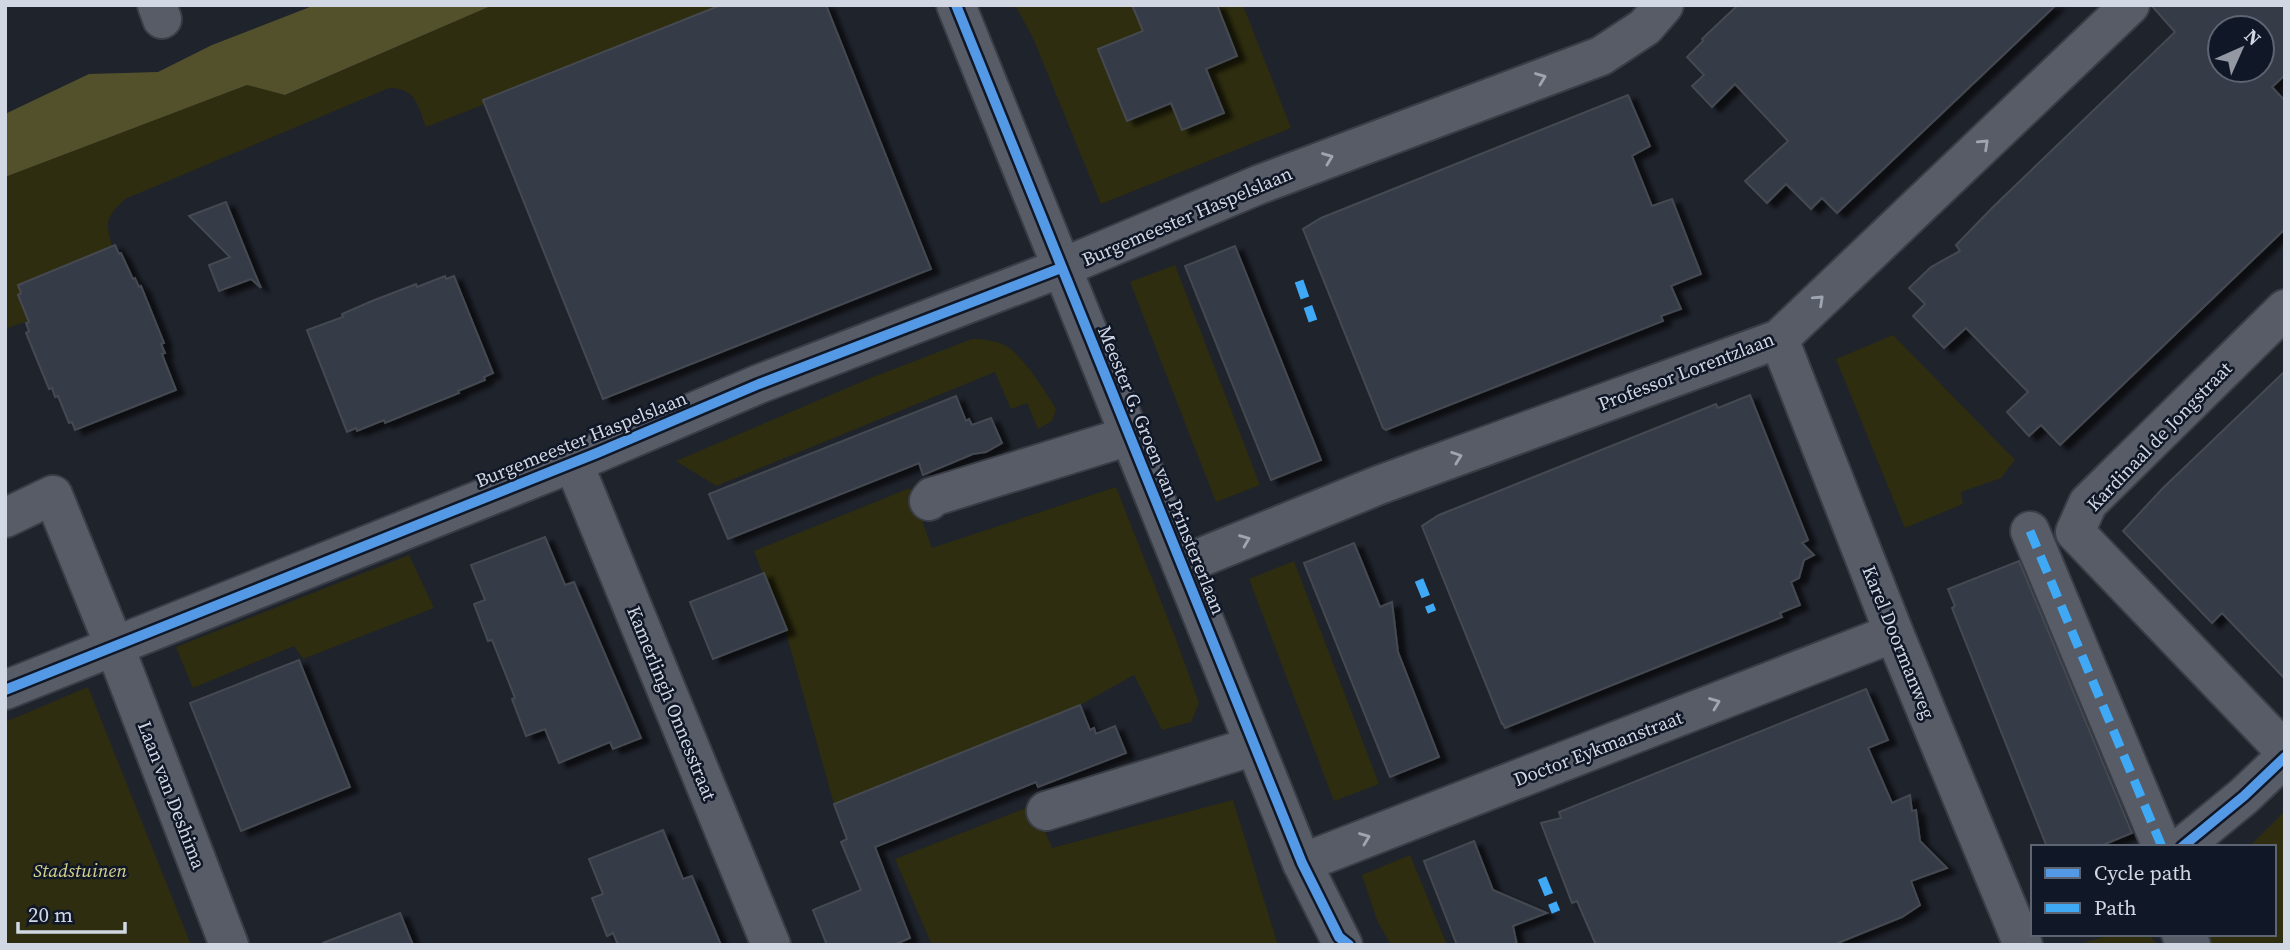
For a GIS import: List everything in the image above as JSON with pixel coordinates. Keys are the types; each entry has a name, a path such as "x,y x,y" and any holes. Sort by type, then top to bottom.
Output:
{"street":[{"name":"Meester G. Groen van Prinstererlaan","path":"956,5 1302,863 1343,945"},
{"name":"Burgemeester Haspelslaan","path":"114,645 573,462 759,384 1061,268 1266,181 1601,56 1646,27 1664,5"},
{"name":"Professor Lorentzlaan","path":"1182,565 1380,485 1779,339 2130,5"},
{"name":"Kardinaal de Jongstraat","path":"2285,309 2088,503 2075,532 2285,751"},
{"name":"Karel Doormanweg","path":"1779,339 1894,634 2024,945"},
{"name":"Meester G. Groen van Prinstererlaan","path":"929,501 932,497 1129,436"},
{"name":"Kamerlingh Onnesstraat","path":"573,462 771,945"},
{"name":"Laan van Deshima","path":"5,518 52,495 114,645 229,945"},
{"path":"2030,531 2161,845"},
{"name":"Doctor Eykmanstraat","path":"1302,863 1894,634"},
{"path":"5,690 114,645"},
{"path":"1046,811 1254,746"},
{"path":"2184,845 2244,796 2285,757"},
{"name":"Meester G. Groen van Prinstererlaan","path":"1302,863 1321,945"},
{"path":"2024,945 2046,936"}],"green space":[{"path":"493,5 738,5 426,127 415,100 405,91 389,88 125,199 109,220 108,230 112,246 18,285 31,320 5,329 5,177 247,85 286,95"},
{"path":"1015,5 1243,5 1291,128 1101,204 1033,38"},
{"path":"1175,265 1260,485 1216,502 1130,282"},
{"path":"1893,335 2015,460 2001,478 1961,492 1963,504 1905,528 1836,359"},
{"path":"972,339 1000,343 1018,355 1056,409 1052,421 1038,429 1027,403 1011,409 995,372 716,486 676,461 873,377"},
{"path":"1116,487 1199,703 1191,722 1162,730 1134,675 1080,705 834,804 785,629 754,551 910,488 932,548"},
{"path":"409,555 434,608 303,659 294,646 193,688 176,647"},
{"path":"1294,561 1379,784 1334,801 1249,579"},
{"name":"Stadstuinen","path":"88,687 191,945 5,945 5,722"},
{"path":"1233,800 1278,945 932,945 895,859 1034,805 1052,848"},
{"path":"2285,811 2285,945 2202,945 2193,936 2276,936 2276,845 2251,845"},
{"path":"1410,855 1447,945 1391,945 1377,920 1362,875"},
{"path":"2107,936 2150,936 2158,945 2084,945"}],"shaded area":[{"path":"315,5 493,5 285,95 247,85 5,177 5,114 89,74 158,72 212,45"}],"building":[{"path":"721,5 826,5 931,269 603,399 483,100"},
{"path":"1132,5 1217,5 1237,56 1206,69 1224,113 1182,130 1171,103 1127,121 1098,49 1143,31"},
{"path":"1738,5 2056,5 1837,213 1822,198 1811,209 1786,184 1767,203 1745,181 1788,141 1735,84 1712,107 1692,86 1704,75 1687,57"},
{"path":"2151,5 2285,5 2285,75 2276,83 2276,14 2206,14 2206,84 2275,84 2272,87 2285,101 2285,229 2060,445 2041,425 2029,436 2007,412 2028,392 1966,328 1944,348 1913,316 1925,304 1909,288 1931,267 1960,251 1956,245 2175,32"},
{"path":"1628,95 1650,146 1632,156 1652,206 1672,199 1701,274 1671,286 1681,309 1661,316 1663,321 1386,430 1383,428 1303,229 1321,218"},
{"path":"226,202 261,288 251,279 219,291 209,265 230,257 189,216"},
{"path":"115,245 133,279 141,286 164,343 161,344 165,353 162,354 176,390 75,430 72,422 69,423 58,396 55,397 52,388 49,389 26,333 29,331 26,323 29,322 18,295 21,293 18,285"},
{"path":"1235,246 1321,460 1271,480 1185,266"},
{"path":"445,276 446,279 454,276 493,373 484,377 485,380 458,391 459,393 385,423 384,420 357,431 356,428 347,432 307,330 343,317 342,314 372,301"},
{"path":"2285,371 2285,679 2222,613 2212,623 2123,531 2163,488"},
{"path":"1750,395 1808,540 1802,543 1814,555 1804,560 1799,578 1791,582 1800,605 1780,613 1782,617 1505,728 1422,526 1439,515 1716,404 1718,408"},
{"path":"956,396 966,421 969,419 972,425 991,418 1002,443 986,452 973,454 923,475 919,463 728,539 709,494"},
{"path":"545,537 565,585 574,582 641,738 613,749 610,742 559,763 545,729 526,736 512,699 515,698 492,640 488,641 474,604 485,600 471,565"},
{"path":"1354,543 1380,607 1392,602 1398,652 1439,757 1390,777 1304,563"},
{"path":"2019,561 2132,833 2103,845 2046,845 1952,608 1955,606 1948,589"},
{"path":"764,573 787,630 713,659 690,602"},
{"path":"299,660 350,787 241,831 190,703"},
{"path":"1866,689 1888,740 1868,748 1892,803 1910,795 1912,811 1916,810 1920,841 1947,868 1911,881 1920,905 1902,917 1833,945 1596,945 1577,901 1572,903 1541,823 1561,818 1559,812"},
{"path":"1080,705 1090,730 1094,728 1096,734 1115,726 1126,753 1038,787 1036,782 875,847 910,938 894,945 827,945 813,910 861,890 841,842 847,839 834,804"},
{"path":"663,830 683,879 692,876 721,945 618,945 613,933 607,936 592,898 603,894 589,859"},
{"path":"1474,841 1493,890 1547,913 1513,926 1517,945 1457,945 1424,861"},
{"path":"400,913 413,945 323,945 323,943"}],"marked path":[{"path":"1299,281 1313,321"},
{"path":"2030,531 2161,845"},
{"path":"1419,580 1432,612"},
{"path":"1542,878 1556,912"}],"cycle path":[{"path":"956,5 1302,863 1339,937 1349,945"},
{"path":"5,690 597,453 759,384 1061,268"},
{"path":"2184,845 2244,796 2285,757"}]}
